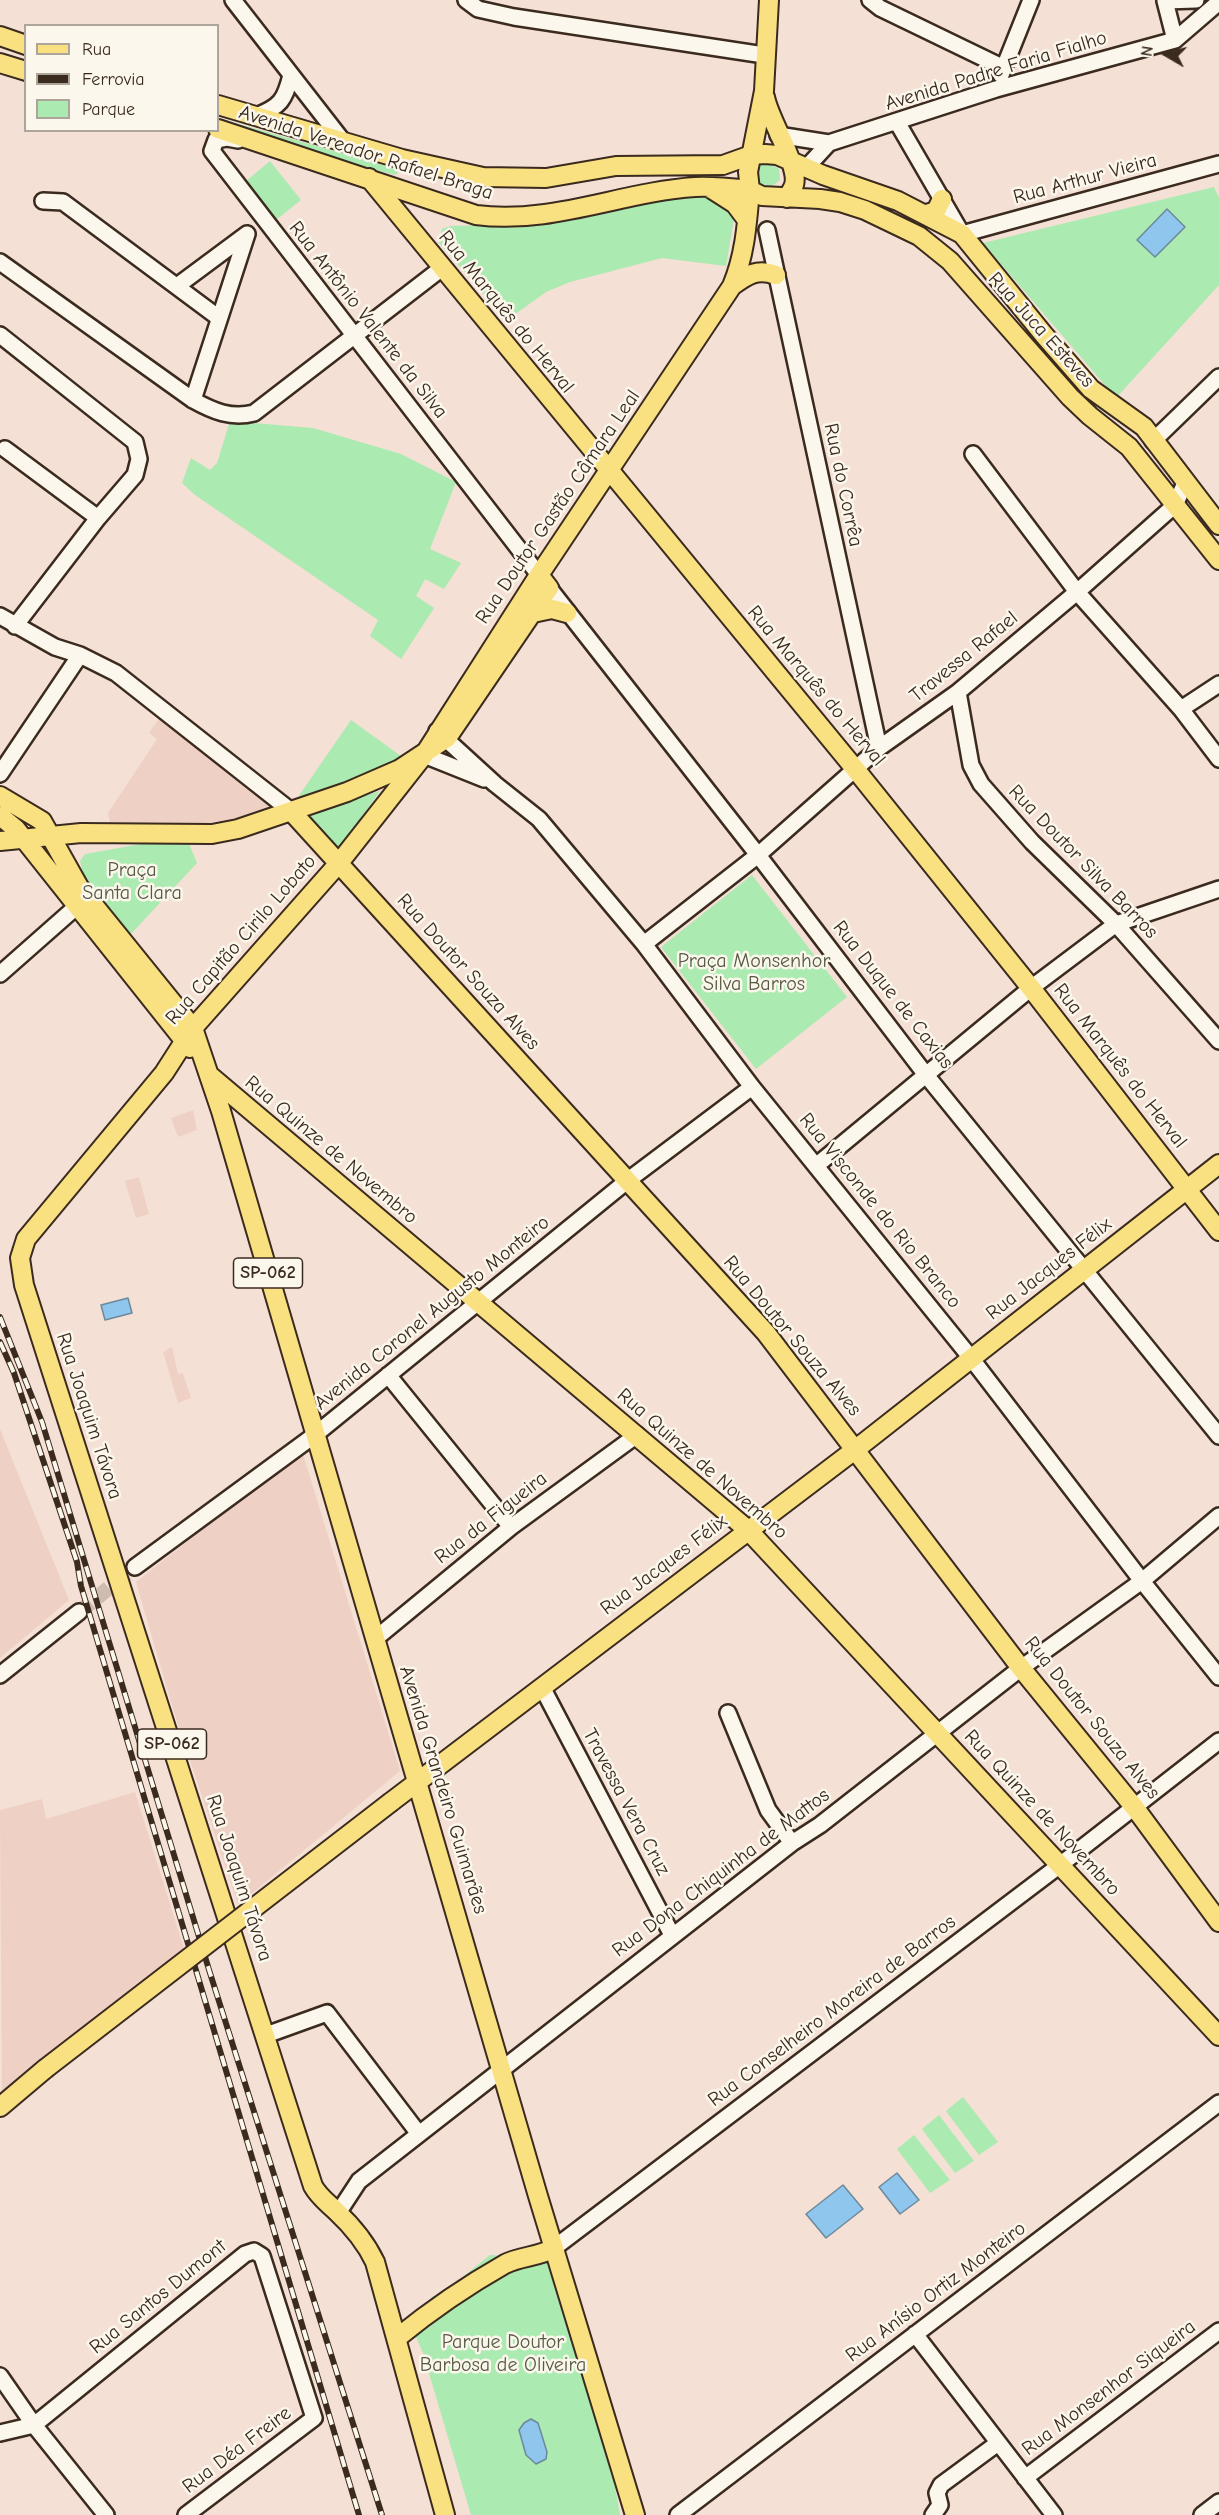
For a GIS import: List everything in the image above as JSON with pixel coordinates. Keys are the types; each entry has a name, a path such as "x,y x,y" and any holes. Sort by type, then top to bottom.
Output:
{"main road":[{"path":"770,0 764,55 764,91 767,111 778,135 799,165 795,184 787,198"},
{"path":"0,36 24,44"},
{"path":"750,190 748,172 764,91"},
{"name":"Avenida Vereador Rafael Braga","path":"219,105 402,159 483,177 546,178 616,166 723,165 751,155"},
{"name":"Avenida Vereador Rafael Braga","path":"219,129 393,185 476,215 501,218 561,212 671,190 708,187 750,190"},
{"name":"Rua Juca Esteves","path":"751,155 777,155 898,201 962,234 1074,371 1104,400 1144,427 1219,525"},
{"path":"393,185 404,176 402,159"},
{"name":"Rua Marquês do Herval","path":"369,178 609,473 856,770 1031,988 1219,1231"},
{"path":"708,187 735,204 747,220"},
{"name":"Rua Juca Esteves","path":"750,190 762,196 840,202 865,210 920,236 950,261 1070,397 1129,447 1219,560"},
{"name":"Rua Doutor Gastão Câmara Leal","path":"442,735 544,582 609,473 732,286 741,265 750,190"},
{"path":"926,214 936,211 942,199"},
{"name":"Rua Doutor Gastão Câmara Leal","path":"732,286 748,274 764,271 776,275"},
{"path":"1143,464 1157,445"},
{"path":"0,841 81,833 212,834 238,830 376,780 423,755 442,735 533,613 544,582"},
{"path":"533,613 552,609 567,613"},
{"name":"Rua Capitão Cirilo Lobato","path":"26,1239 164,1073 188,1034 339,862 423,755"},
{"name":"SP-062","path":"0,796 42,821 50,835"},
{"name":"Rua Doutor Souza Alves","path":"291,811 766,1333 1022,1668 1135,1808 1219,1922"},
{"name":"SP-062","path":"0,816 16,829 24,840"},
{"name":"Rua Quinze de Novembro","path":"50,835 79,887 188,1034 210,1077 748,1530 1219,2036"},
{"name":"Rua Quinze de Novembro","path":"24,840 76,907 188,1034"},
{"name":"Avenida Grandeiro Guimarães","path":"210,1077 554,2248 636,2515"},
{"name":"Rua Jacques Félix","path":"0,2107 45,2069 391,1802 856,1449 1219,1164"},
{"name":"Rua Joaquim Távora","path":"26,1239 20,1258 24,1285 313,2186 317,2194 338,2212 368,2246 375,2262 445,2515"},
{"path":"397,2338 417,2322 507,2263 546,2253 554,2248"}],"street":[{"path":"233,0 342,140"},
{"path":"466,0 478,9 514,16 764,55"},
{"path":"870,0 880,9 1004,68"},
{"path":"996,89 1030,0"},
{"path":"1175,40 1165,1 1196,0"},
{"name":"Avenida Padre Faria Fialho","path":"799,165 830,143 996,89 1175,40 1219,2"},
{"path":"256,116 274,109 282,101 291,75"},
{"path":"897,122 962,234"},
{"name":"Avenida Padre Faria Fialho","path":"778,135 830,143"},
{"name":"Rua Antônio Valente da Silva","path":"280,148 227,138 216,140 212,151 544,582"},
{"name":"Rua Arthur Vieira","path":"962,234 1219,164"},
{"path":"43,201 63,202 219,318"},
{"path":"177,286 264,221"},
{"name":"Rua do Corrêa","path":"767,230 879,748"},
{"path":"192,400 247,234"},
{"path":"0,262 192,400 222,413 236,416 254,413 442,268"},
{"path":"0,335 135,442 139,459 135,475 98,518 15,626"},
{"path":"1157,445 1219,377"},
{"path":"6,449 98,518"},
{"path":"973,454 1077,592 1181,709 1219,759"},
{"name":"Travessa Rafael","path":"758,855 879,748 958,692 1077,592 1175,506 1185,483"},
{"name":"Rua Duque de Caxias","path":"544,582 758,855 926,1075 1219,1436"},
{"path":"0,616 55,647 80,655 116,673 291,811"},
{"path":"0,774 80,655"},
{"path":"1181,709 1219,684"},
{"name":"Rua Doutor Silva Barros","path":"958,692 971,765 981,784 1032,842 1116,924 1219,1041"},
{"name":"Rua Visconde do Rio Branco","path":"442,735 495,784 538,819 645,944 752,1087 971,1358 1142,1581 1219,1677"},
{"name":"Rua Visconde do Rio Branco","path":"423,755 495,784"},
{"path":"645,944 758,855"},
{"path":"817,1165 1031,988 1116,924 1219,890"},
{"path":"0,974 76,907"},
{"name":"Avenida Coronel Augusto Monteiro","path":"135,1567 316,1434 479,1304 627,1181 752,1087"},
{"path":"388,1375 511,1527"},
{"name":"Rua da Figueira","path":"375,1639 511,1527 637,1435"},
{"name":"Rua Dona Chiquinha de Mattos","path":"338,2212 359,2181 792,1843 820,1825 936,1733 1142,1581 1219,1516"},
{"path":"0,1675 79,1612"},
{"name":"Travessa Vera Cruz","path":"542,1688 672,1935"},
{"path":"728,1713 768,1810 792,1843"},
{"name":"Rua Conselheiro Moreira de Barros","path":"554,2248 1135,1808 1219,1741"},
{"path":"266,2035 327,2013 419,2134"},
{"name":"Rua Anísio Ortiz Monteiro","path":"678,2515 1219,2103"},
{"name":"Rua Santos Dumont","path":"0,2433 34,2425 245,2254 254,2251 262,2256 314,2418"},
{"name":"Rua Monsenhor Siqueira","path":"1025,2478 1219,2331"},
{"path":"915,2334 1054,2515"},
{"path":"0,2376 34,2425 106,2515"},
{"name":"Rua Déa Freire","path":"186,2515 314,2418"},
{"path":"933,2515 940,2505 937,2493 941,2485 998,2443"},
{"path":"1202,2515 1219,2502"}],"shaded area":[{"path":"163,713 279,805 250,817 198,824 110,824 108,813 157,739 149,733"},
{"path":"193,1110 197,1130 178,1137 171,1118"},
{"path":"139,1177 149,1214 136,1218 125,1181"},
{"path":"172,1347 178,1374 183,1373 191,1398 178,1403 163,1352"},
{"path":"0,1429 69,1600 0,1658"},
{"path":"302,1451 400,1771 238,1905 173,1709 136,1582"},
{"path":"135,1792 185,1952 2,2098 0,1810 42,1799 46,1819"}],"green space":[{"path":"219,118 397,169 398,173 395,175 276,143 219,123"},
{"path":"270,161 301,200 276,220 245,182"},
{"path":"759,164 770,164 779,169 780,180 772,186 756,183 753,171"},
{"path":"1214,187 1219,198 1219,285 1116,398 983,243"},
{"path":"704,194 735,213 726,266 662,258 570,282 546,292 507,320 439,243 442,229 450,226 531,224"},
{"path":"230,421 313,428 401,454 456,482 430,549 461,563 444,589 425,579 416,596 434,608 401,659 370,636 378,620 195,495 182,483 191,458 210,470 217,463"},
{"path":"351,720 405,759 296,800"},
{"path":"380,791 339,849 302,816"},
{"name":"Praça Santa Clara","path":"186,836 197,863 130,935 84,877 80,861 85,854"},
{"name":"Praça Monsenhor Silva Barros","path":"752,875 847,997 756,1069 661,947"},
{"path":"963,2097 998,2142 979,2155 946,2111"},
{"path":"939,2115 974,2161 955,2173 922,2129"},
{"path":"914,2135 950,2180 930,2193 897,2149"},
{"name":"Parque Doutor Barbosa de Oliveira","path":"490,2255 549,2258 614,2469 613,2476 620,2515 471,2515 423,2353 413,2330 432,2297 444,2292"}],"water":[{"path":"1167,209 1185,227 1155,257 1137,240"},
{"path":"128,1298 132,1313 105,1320 101,1305"},
{"path":"897,2173 919,2200 900,2214 879,2187"},
{"path":"843,2185 863,2209 826,2238 806,2214"},
{"path":"531,2419 538,2423 547,2452 546,2459 536,2464 526,2455 519,2430"}],"tunnel":[{"path":"79,1612 135,1567"}],"railway":[{"path":"0,1317 42,1422 210,1973 382,2515"},
{"path":"0,1342 14,1373 77,1562 81,1586 359,2515"}]}
